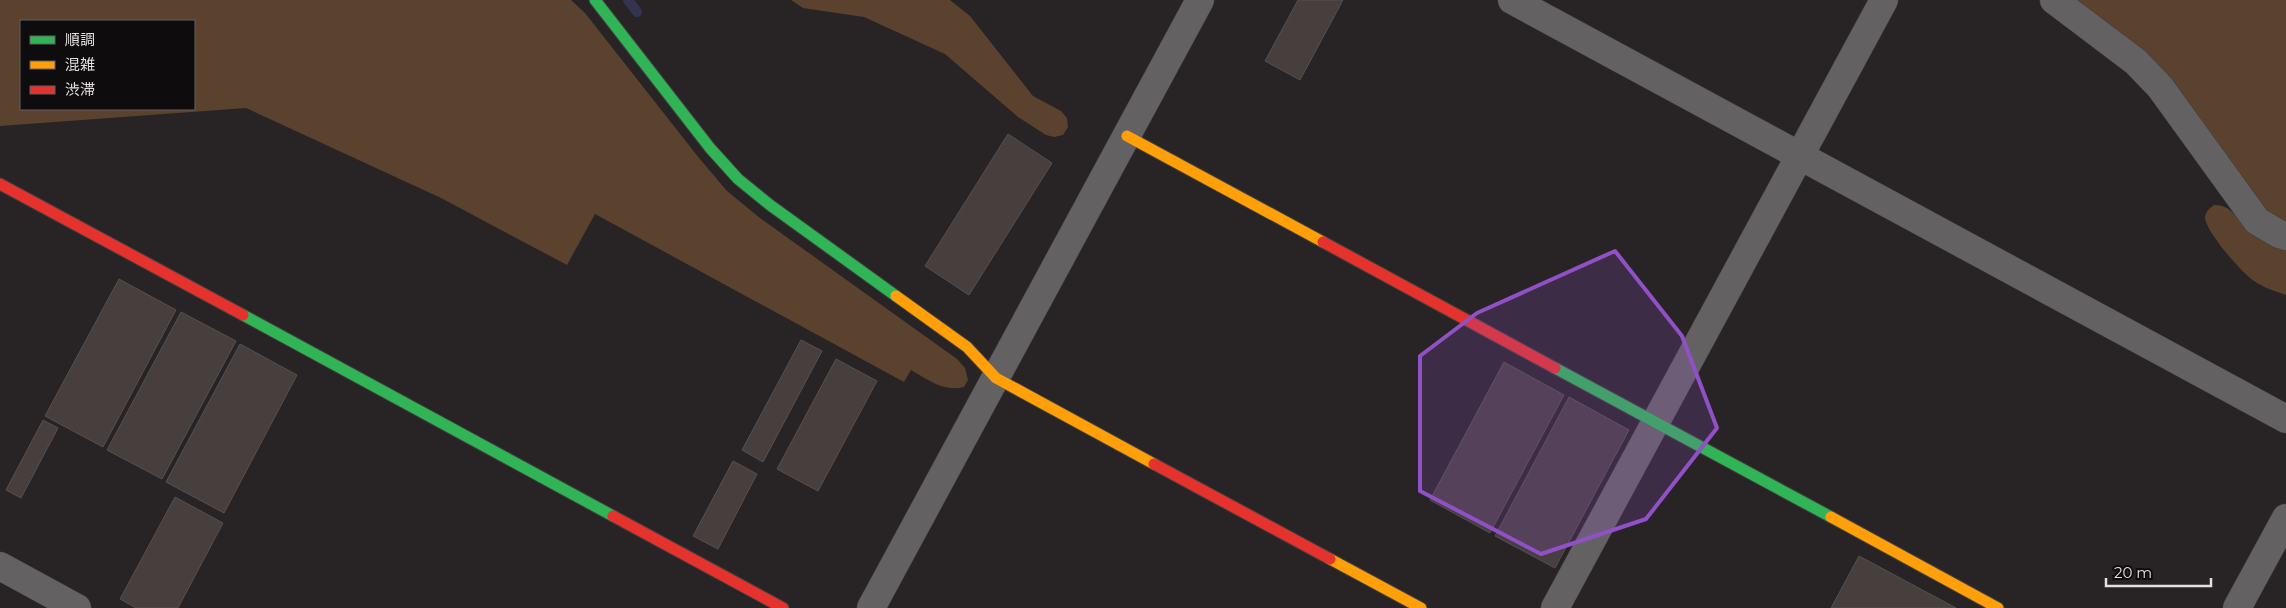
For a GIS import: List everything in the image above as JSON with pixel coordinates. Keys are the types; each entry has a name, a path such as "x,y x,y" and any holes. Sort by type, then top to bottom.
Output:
{"street":[{"path":"594,0 710,148 738,179 770,205 967,347 996,378 1421,608"},
{"path":"871,608 1200,0"},
{"path":"1512,0 2286,419"},
{"path":"1555,608 1884,0"},
{"path":"2054,0 2136,62 2160,87 2257,221 2286,236"},
{"path":"1127,136 1998,608"},
{"path":"0,184 783,608"},
{"path":"2237,608 2286,518"},
{"path":"0,566 77,608"}],"highlighted area":[{"path":"1615,251 1682,336 1717,428 1646,519 1541,554 1420,491 1420,356 1477,313"}],"shaded area":[{"path":"0,0 571,0 585,13 727,191 760,218 957,359 965,368 968,380 964,387 949,388 936,384 911,370 904,382 595,214 567,265 441,198 246,108 0,126"},
{"path":"791,0 950,0 970,16 1033,96 1061,111 1067,118 1068,127 1063,135 1054,137 1046,135 1018,117 945,54 864,17 803,8"},
{"path":"2076,0 2286,0 2286,223 2265,210 2146,52"},
{"path":"2214,205 2230,210 2252,233 2261,239 2286,249 2286,295 2248,277 2217,241 2205,217 2207,211"}],"building":[{"path":"1298,0 1343,0 1300,80 1265,61"},
{"path":"1008,134 1052,163 969,295 925,266"},
{"path":"119,279 176,310 103,447 45,416"},
{"path":"181,312 236,341 162,479 107,450"},
{"path":"801,340 822,351 763,462 742,450"},
{"path":"240,344 297,375 224,513 166,482"},
{"path":"836,359 877,381 818,491 777,469"},
{"path":"1504,362 1564,395 1490,533 1430,500"},
{"path":"1569,397 1629,430 1555,568 1495,536"},
{"path":"43,420 58,428 21,498 6,490"},
{"path":"733,461 757,474 718,549 693,536"},
{"path":"175,497 223,523 178,608 136,608 120,599"},
{"path":"1859,556 1956,608 1831,608"}],"waterway":[{"path":"628,0 637,12"}],"traffic: fast":[{"path":"595,0 710,148 738,179 770,205 896,296"},
{"path":"243,315 613,516"},
{"path":"1555,368 1831,517"}],"traffic: slow":[{"path":"1127,136 1323,242"},
{"path":"896,296 967,347 996,378 1154,464"},
{"path":"1831,517 1998,608"},
{"path":"1330,559 1421,608"}],"traffic: jam":[{"path":"0,184 243,315"},
{"path":"1323,242 1555,368"},
{"path":"1154,464 1330,559"},
{"path":"613,516 783,608"}]}
